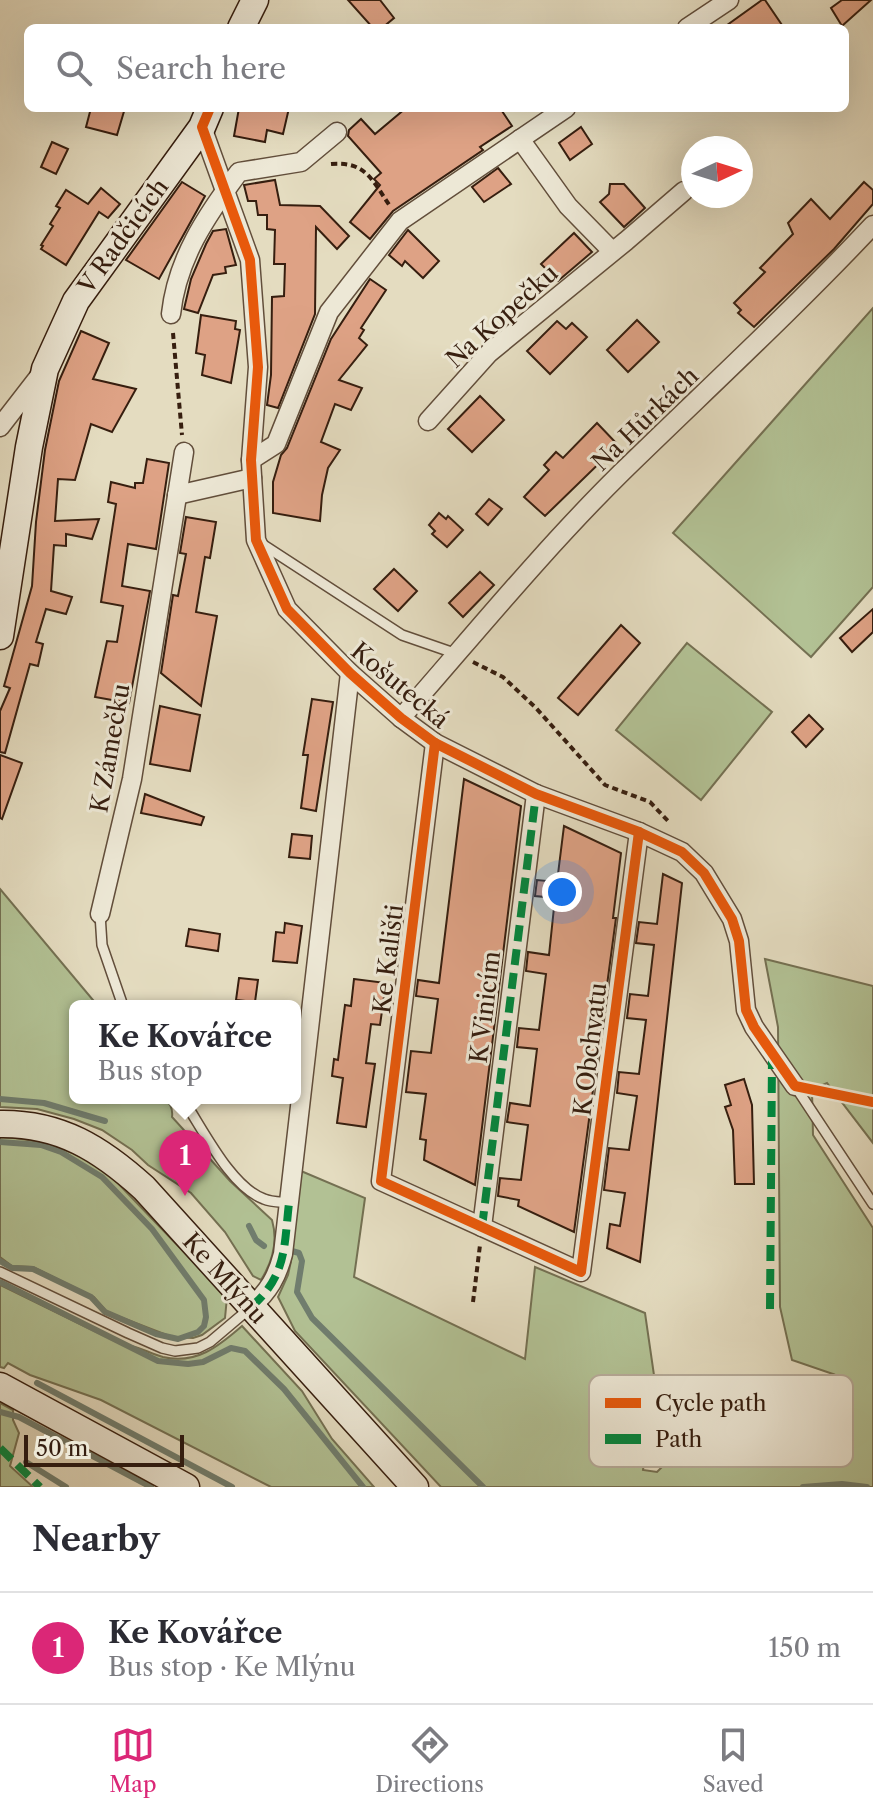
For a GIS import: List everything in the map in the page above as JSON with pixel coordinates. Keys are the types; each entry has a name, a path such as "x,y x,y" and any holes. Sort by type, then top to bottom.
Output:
{"street":[{"path":"243,24 255,0"},
{"path":"693,24 729,0"},
{"path":"177,495 251,469 276,444 329,312 400,221 560,112"},
{"name":"Košutecká","path":"206,117 250,260 258,367 251,469 256,540 287,609 350,673 435,743 536,794 639,832 682,852 704,873 721,897 739,941 746,1010 754,1027 795,1086"},
{"name":"V Radčicích","path":"0,636 29,447 45,369 76,301 206,117"},
{"path":"171,314 174,285 196,232 239,172 301,162 337,132"},
{"path":"520,139 568,206 612,251"},
{"name":"Na Kopečku","path":"428,421 489,353 681,194"},
{"name":"Na Hůrkách","path":"401,718 619,475 732,368 873,225"},
{"name":"V Radčicích","path":"0,427 45,369"},
{"name":"K Zámečku","path":"100,914 132,779 184,452"},
{"path":"301,1099 350,673"},
{"name":"Ke Kališti","path":"435,743 381,1181 482,1227"},
{"name":"K Vinicím","path":"482,1227 536,794"},
{"name":"K Obchvatu","path":"482,1227 581,1272 639,832"},
{"path":"251,1307 265,1295 277,1278 283,1254 300,1104"},
{"name":"Ke Mlýnu","path":"0,1124 22,1124 75,1138 116,1162 144,1188 415,1487"},
{"path":"0,1386 186,1487"}],"lane":[{"path":"256,540 402,635 457,654"},
{"name":"K Zámečku","path":"100,914 102,945 121,1000"},
{"path":"795,1086 873,1102"},
{"path":"795,1086 873,1204"},
{"path":"186,1104 245,1188 264,1199 289,1203"},
{"path":"0,1272 139,1338 175,1351 198,1348 210,1342 251,1307"}],"path":[{"path":"323,165 346,163 367,172 400,221"},
{"path":"171,314 184,452"},
{"path":"457,654 503,677 536,708 605,785 650,802 676,829"},
{"path":"473,1302 482,1227"}],"green space":[{"path":"873,308 873,587 811,657 673,533"},
{"path":"687,643 772,712 701,800 616,730"},
{"path":"0,889 93,1000 69,1000 69,1104 169,1104 172,1117 230,1181 272,1220 273,1251 261,1280 253,1276 225,1232 191,1193 102,1130 37,1109 0,1107"},
{"path":"765,959 873,986 873,1143 827,1083 812,1090 813,1135 873,1228 873,1487 441,1487 295,1331 278,1297 291,1261 301,1171 365,1198 354,1277 525,1359 535,1267 645,1313 654,1375 589,1375 589,1467 643,1467 643,1470 657,1472 662,1467 853,1467 853,1375 831,1375 792,1360 780,1307 778,1027"},
{"path":"0,1137 30,1140 58,1148 85,1159 111,1176 227,1297 225,1318 202,1335 172,1337 107,1312 94,1297 33,1267 12,1266 0,1257"},
{"path":"0,1285 121,1344 163,1357 196,1356 216,1347 242,1326 302,1391 332,1439 374,1487 271,1487 101,1400 30,1375 8,1363 4,1368 0,1367"},
{"path":"0,1403 13,1410 13,1420 19,1433 10,1466 33,1487 0,1487"}],"building":[{"path":"348,0 380,0 394,18 387,24 369,24"},
{"path":"765,0 781,24 729,24"},
{"path":"842,0 871,0 844,24 841,24 831,8"},
{"path":"90,112 124,112 117,135 86,127"},
{"path":"238,112 288,112 283,134 267,130 265,142 234,136"},
{"path":"401,112 503,112 512,126 480,147 483,150 393,211 370,239 350,222 380,185 374,179 381,173 348,136 349,130 361,119 375,134"},
{"path":"581,127 592,144 570,160 559,143"},
{"path":"52,142 68,149 56,174 41,167"},
{"path":"498,168 511,184 484,202 472,187"},
{"path":"275,180 280,205 320,206 349,236 337,249 316,227 315,314 278,408 267,405 271,375 272,297 284,296 285,264 274,264 275,230 267,229 267,215 258,215 256,201 248,201 244,185"},
{"path":"182,182 205,196 159,279 126,260"},
{"path":"864,182 873,190 873,204 834,249 754,327 738,313 741,310 734,303 765,272 760,268 793,234 788,223 811,199 830,219"},
{"path":"610,184 624,184 645,208 624,227 600,202 609,194"},
{"path":"101,188 120,204 108,218 99,212 66,265 41,249 60,208 56,206 66,190 88,204"},
{"path":"226,229 236,265 225,267 226,273 213,275 198,313 184,309 191,279 206,244 213,231"},
{"path":"408,230 439,261 423,278 405,261 402,266 389,255"},
{"path":"574,233 592,252 558,281 541,264"},
{"path":"370,279 386,290 361,328 364,330 359,338 367,345 339,380 362,388 351,410 335,404 321,442 340,450 328,468 320,521 273,513 273,482 281,455 287,448 331,339"},
{"path":"201,315 236,321 235,329 240,330 231,383 202,375 205,355 196,353"},
{"path":"637,320 659,342 628,372 607,350"},
{"path":"557,321 566,329 572,323 587,337 550,374 527,351"},
{"path":"81,331 109,343 93,379 136,389 112,432 91,424 75,480 58,479 55,521 99,519 92,539 66,534 66,546 54,545 51,591 72,597 66,614 46,609 36,642 43,644 38,666 30,664 5,753 0,752 0,711 10,688 4,686 32,586 45,450 59,381"},
{"path":"480,396 504,420 472,452 448,429"},
{"path":"597,423 618,445 545,516 524,497 549,470 544,465 556,452 563,458"},
{"path":"147,459 169,463 156,549 128,544 122,586 150,591 129,703 95,697 107,641 117,642 123,606 101,602 116,504 108,502 111,482 135,488 135,483 143,483"},
{"path":"489,499 502,509 488,525 476,514"},
{"path":"439,513 446,519 448,516 463,530 447,547 432,534 435,531 429,525"},
{"path":"186,517 216,522 210,558 205,557 196,612 217,616 201,706 161,673 173,595 178,596 186,554 180,553"},
{"path":"394,569 417,591 398,611 374,589"},
{"path":"480,572 494,585 463,617 449,603"},
{"path":"873,609 873,632 852,652 840,638"},
{"path":"621,625 640,643 578,715 558,698"},
{"path":"312,699 333,702 316,811 301,808 308,755 303,755"},
{"path":"160,706 200,715 190,771 150,764"},
{"path":"809,715 823,729 806,747 792,732"},
{"path":"0,755 22,763 2,819 0,818"},
{"path":"464,779 521,806 475,1185 424,1160 426,1140 420,1139 426,1094 406,1092 411,1051 431,1053 438,999 416,996 418,980 439,983"},
{"path":"145,794 204,817 201,825 141,813"},
{"path":"564,826 621,853 613,918 616,918 574,1232 518,1206 519,1200 498,1196 500,1178 521,1180 528,1125 507,1122 510,1103 530,1106 537,1049 517,1047 519,1028 539,1030 546,974 526,971 528,952 549,955 555,898 535,896 537,880 557,882"},
{"path":"292,834 312,836 310,859 289,857"},
{"path":"663,874 682,883 640,1262 607,1248 610,1224 620,1226 625,1193 604,1190 609,1148 629,1150 637,1096 617,1093 619,1072 639,1074 646,1020 627,1018 630,994 648,996 654,945 636,943 639,922 657,924"},
{"path":"285,923 302,926 297,963 273,961 276,932 284,933"},
{"path":"189,929 220,934 218,951 186,946"},
{"path":"239,978 258,980 255,1000 236,1000"},
{"path":"354,979 386,983 380,1025 371,1024 366,1063 375,1064 366,1127 337,1123 343,1078 332,1076 334,1059 338,1060 345,1005 351,1006"},
{"path":"744,1079 752,1105 754,1184 735,1184 733,1130 725,1107 731,1105 725,1085"}],"waterway":[{"path":"0,1099 44,1103 105,1121"},
{"path":"0,1142 41,1145 61,1152 102,1177 152,1229 204,1300 204,1326 198,1332 178,1339 156,1334 105,1312 91,1297 33,1269 12,1268 0,1261"},
{"path":"249,1226 256,1240 264,1246"},
{"path":"292,1251 299,1253 302,1261 297,1292 312,1318 483,1487"},
{"path":"0,1282 158,1361 188,1364 203,1362 231,1348 245,1351 284,1389 363,1487"},
{"path":"37,1383 232,1487"},
{"path":"0,1412 19,1417 151,1487"},
{"path":"26,1462 66,1487"},
{"path":"803,1487 842,1484 867,1487"}],"marked path":[{"path":"482,1227 536,794"},
{"path":"770,1309 772,1059"},
{"path":"251,1307 278,1272 289,1203"},
{"path":"0,1448 40,1487"}],"cycle path":[{"path":"208,112 202,127 250,260 258,367 251,460 256,540 287,609 350,673 435,743 536,794 639,832 682,852 704,873 732,919 739,941 746,1010 754,1027 795,1086 873,1102"},
{"path":"435,743 381,1181 581,1272 639,832"}],"place":[{"name":"Ke Kovářce","path":"185,1196"}]}
